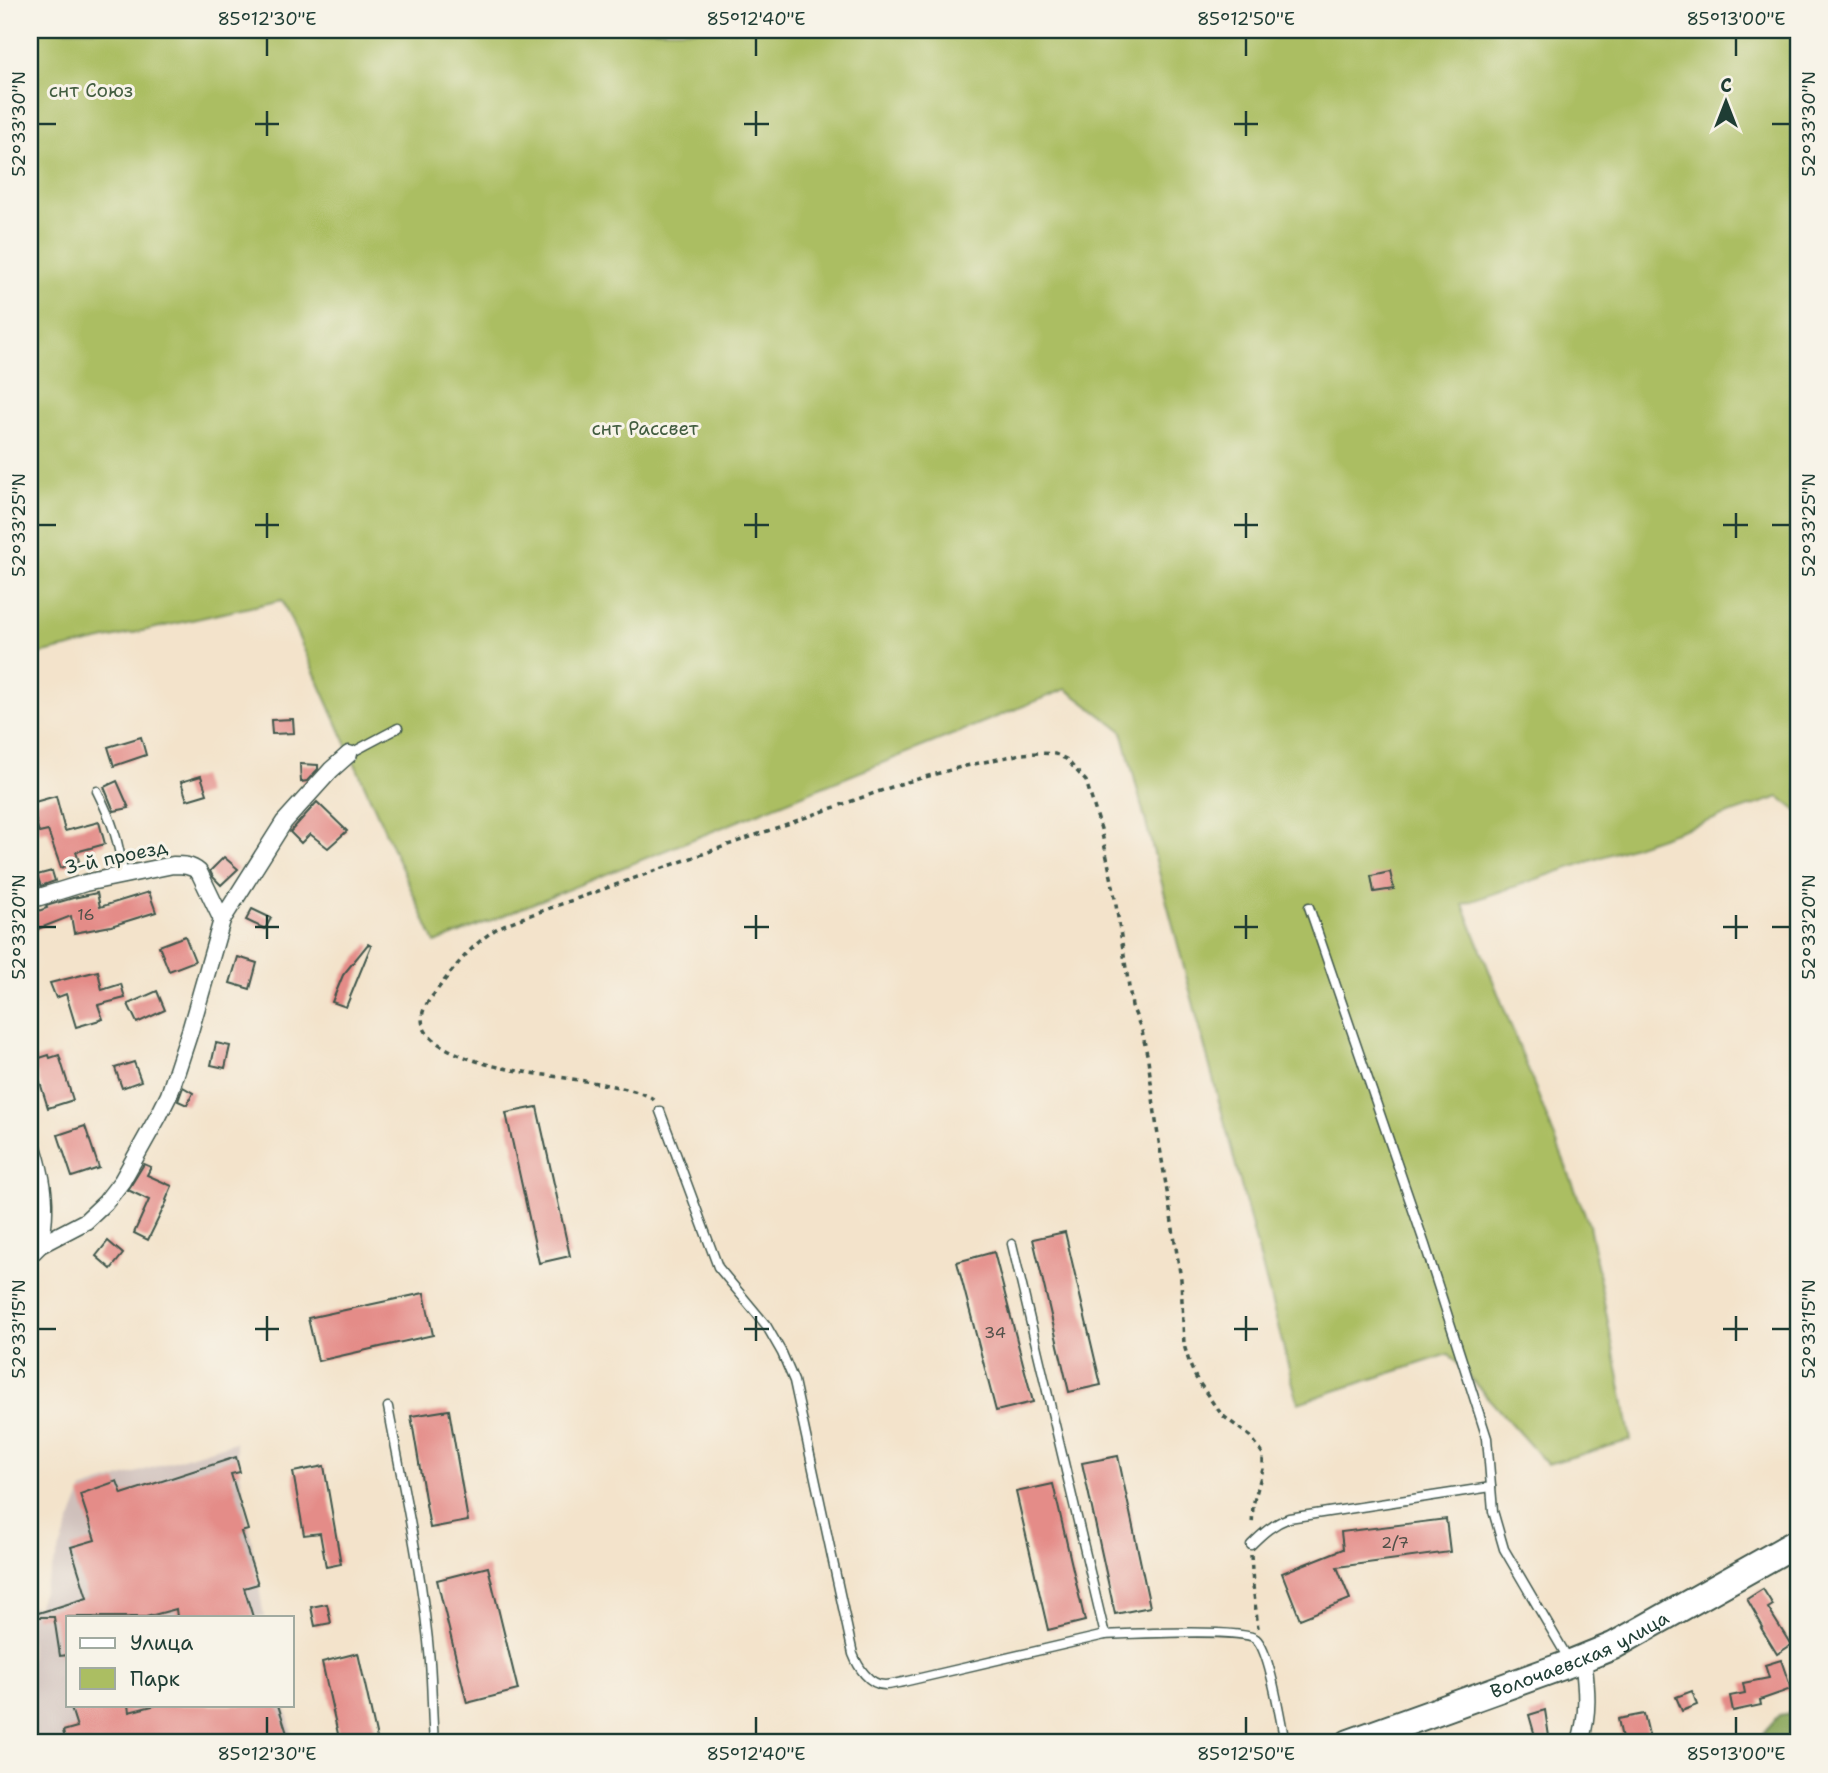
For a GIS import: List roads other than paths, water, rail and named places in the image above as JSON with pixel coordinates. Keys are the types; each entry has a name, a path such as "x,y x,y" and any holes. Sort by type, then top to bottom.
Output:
{"main road":[{"name":"Волочаевская улица","path":"1349,1743 1577,1660 1625,1639 1798,1542"}],"street":[{"path":"35,1250 86,1221 122,1181 164,1106 177,1073 222,920 284,822 349,754"},
{"name":"3-й проезд","path":"30,900 123,874 173,865 194,867 203,879 222,920"},
{"path":"30,1138 42,1182 44,1210 35,1250"},
{"path":"1577,1660 1587,1698 1587,1719 1580,1743"}],"lane":[{"path":"349,754 398,728"},
{"path":"97,791 115,830 123,874"},
{"path":"1309,907 1487,1438 1493,1511 1504,1549 1577,1660"},
{"path":"660,1111 718,1267 766,1325 794,1381 853,1654 865,1674 880,1684 903,1682 1105,1635 1249,1634 1261,1644 1269,1668 1285,1743"},
{"path":"1012,1244 1105,1635"},
{"path":"388,1407 415,1550 430,1662 434,1743"},
{"path":"1251,1545 1278,1522 1302,1514 1491,1487"}],"park label":[{"name":"снт Союз","path":"91,90"},
{"name":"снт Рассвет","path":"645,428"}]}
